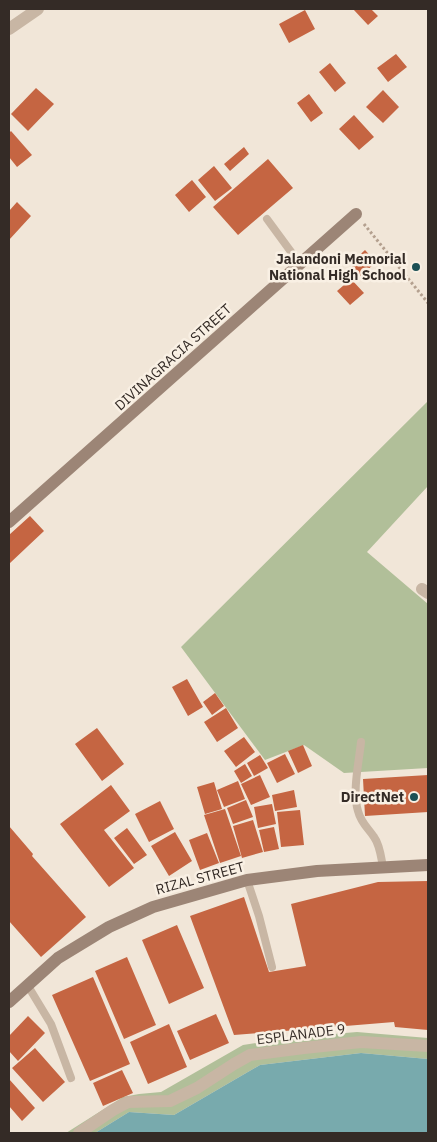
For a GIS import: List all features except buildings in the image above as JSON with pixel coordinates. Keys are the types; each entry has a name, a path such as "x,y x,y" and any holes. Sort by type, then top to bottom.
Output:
{"street":[{"path":"9,28 38,9"},
{"name":"DIVINAGRACIA STREET","path":"9,522 356,214"},
{"name":"RIZAL STREET","path":"9,1002 58,958 109,927 152,907 247,880 317,871 428,865"},
{"name":"ESPLANADE 9","path":"79,1133 128,1102 170,1101 197,1088 250,1055 361,1042 428,1046"}],"lane":[{"path":"267,219 300,264"},
{"path":"361,742 356,800 358,812 364,826 378,844 383,867"},
{"path":"247,880 259,916 272,967"},
{"path":"28,986 50,1024 71,1078"}],"path":[{"path":"356,214 428,304"}],"green space":[{"path":"428,401 428,486 367,552 428,604 428,768 344,773 304,745 265,760 181,647"},
{"path":"357,1032 428,1038 428,1059 361,1053 260,1065 174,1115 129,1112 95,1133 66,1133 123,1097 161,1092 243,1045 298,1037"}],"water":[{"path":"361,1053 428,1059 428,1133 95,1133 129,1112 174,1115 260,1065"}],"place":[{"name":"Jalandoni Memorial National High School","path":"416,267"},
{"name":"DirectNet","path":"414,797"}]}
